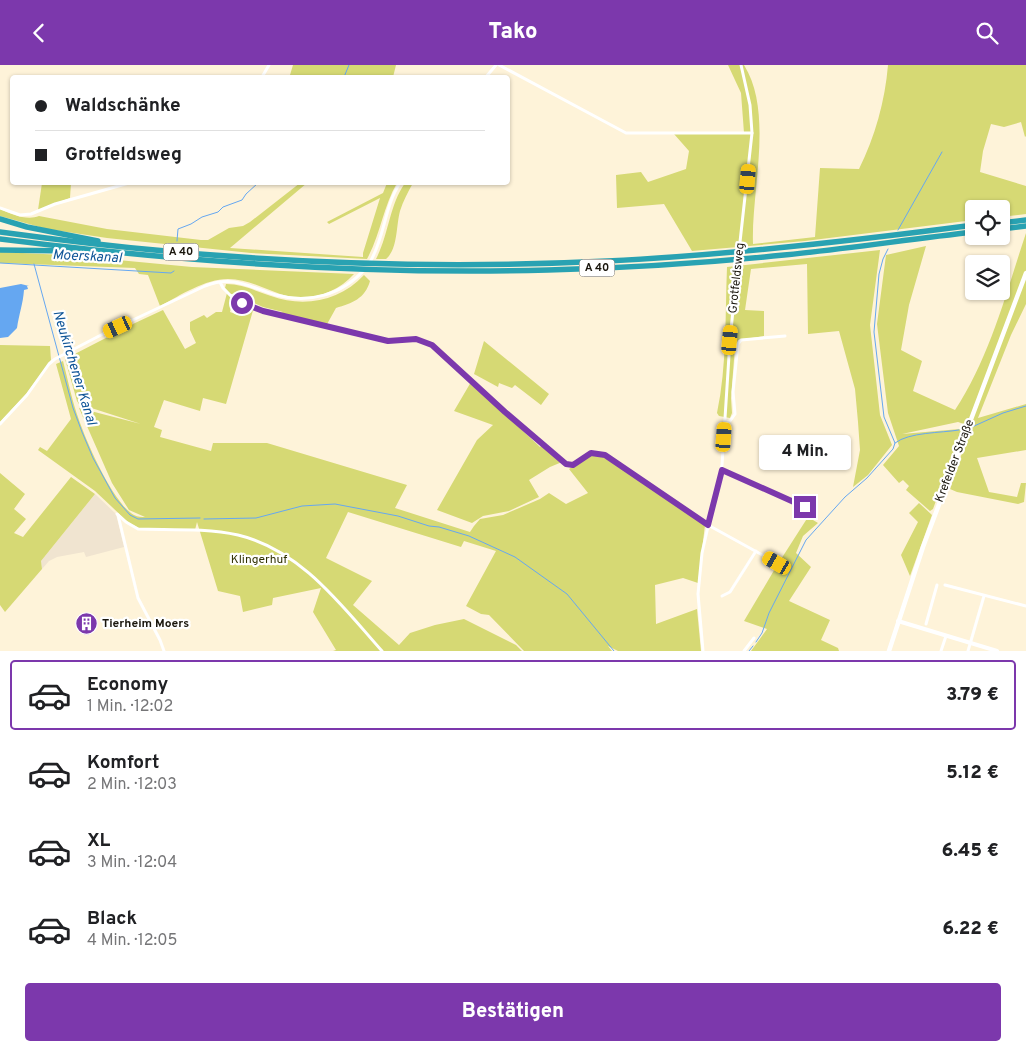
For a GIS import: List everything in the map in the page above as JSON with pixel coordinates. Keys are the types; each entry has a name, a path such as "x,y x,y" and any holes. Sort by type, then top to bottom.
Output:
{"highway":[{"path":"0,219 28,227"},
{"path":"1010,222 1026,220"},
{"path":"0,223 117,246"},
{"name":"A 40","path":"0,232 117,246 319,262 520,264 708,255 837,243 965,226"},
{"path":"1010,228 1026,226"},
{"name":"A 40","path":"0,239 95,251 290,267 402,271 549,270 657,265 782,255 965,233"},
{"path":"0,249 95,251"}],"main road":[{"name":"Krefelder Straße","path":"889,651 944,491 1026,273"}],"street":[{"path":"488,75 497,65 626,133 752,133"},
{"name":"Grotfeldsweg","path":"703,651 698,594 702,553 722,470 731,332 752,133 750,105 740,65"},
{"path":"0,208 20,215 31,215 55,204 123,185"},
{"path":"0,424 27,395 49,364 55,359 192,292 220,282 240,282 289,298 305,299 328,295 341,289 355,279 375,253 390,203 399,185"},
{"path":"220,282 223,288 234,298 263,311 388,341 416,339 432,345 505,412 566,464 573,465 591,453 605,455 708,525 777,563"},
{"name":"Grotfeldsweg","path":"725,423 730,421 735,413 733,392 738,344 741,340 785,336"},
{"path":"722,470 805,507"},
{"path":"164,651 138,598 117,514 138,529 227,533 273,547 309,573 336,599 382,651"},
{"path":"722,596 730,592 756,551"},
{"path":"926,624 937,585"},
{"path":"945,585 1026,606"},
{"path":"968,651 984,596"},
{"path":"898,621 997,651"},
{"path":"941,651 946,636"},
{"path":"744,651 754,638"}],"shaded area":[{"path":"95,494 116,514 124,547 86,557 84,552 57,557 49,561 42,569 41,561"}],"green space":[{"path":"293,65 396,65 394,75 290,75"},
{"path":"728,65 744,65 753,84 758,106 760,129 753,244 815,237 820,168 859,169 878,119 888,65 1026,65 1026,136 1021,122 1004,127 991,124 983,151 980,172 1026,186 1026,214 1010,216 1010,200 965,200 965,221 805,241 692,251 664,204 617,208 616,175 641,172 648,182 686,169 689,151 674,134 744,133 741,93"},
{"path":"42,185 71,185 70,198 38,210"},
{"path":"297,185 305,185 230,248 363,257 380,198 329,224 327,222 383,193 386,185 396,185 388,201 376,240 367,259 251,253 107,238 47,229 0,216 0,209 14,215 29,218 39,216 107,229 201,240 208,240 229,228 243,226"},
{"path":"404,185 412,185 400,211 393,249 386,259 376,259 384,240 392,211"},
{"path":"1026,233 1026,304 1011,335 978,418 1026,404 1026,450 977,458 989,492 1017,497 1021,483 1026,483 1024,502 1018,504 950,489 964,447 970,420 964,424 958,422 902,434 960,429 961,432 933,509 930,511 906,490 909,486 903,480 899,483 883,465 899,446 888,413 877,324 886,255 926,246 909,305 901,350 922,361 913,391 955,410 988,347 1004,300 1010,300 1010,282"},
{"path":"880,250 870,325 880,415 892,445 868,475 853,487 860,450 855,389 839,331 808,334 807,264 751,269 745,310 764,311 764,336 738,340 735,347 731,398 732,413 730,418 719,416 717,413 724,358 727,267"},
{"path":"0,252 65,255 192,267 354,274 339,287 311,297 290,297 242,280 219,280 193,288 160,306 148,275 139,274 135,268 0,263"},
{"path":"364,275 370,281 365,292 352,302 336,308 326,326 277,314 283,312 263,307 230,294 225,288 226,284 238,285 283,300 321,300 344,291"},
{"name":"Klingerhuf","path":"227,293 233,298 230,312 238,315 242,302 254,307 226,404 203,398 200,411 164,400 154,427 162,430 160,437 211,451 213,443 267,443 407,485 395,508 470,532 480,519 503,515 540,499 549,493 566,504 588,493 569,469 593,453 604,456 705,525 698,583 683,578 655,585 656,624 697,609 701,651 618,651 608,646 612,651 524,651 489,615 481,614 466,606 496,551 464,541 461,547 348,512 326,558 372,581 353,605 399,645 410,633 464,619 516,645 522,651 333,651 336,650 313,612 321,588 273,598 272,605 243,612 240,596 218,591 197,522 195,530 139,528 129,523 95,491 38,450 40,447 47,451 71,419 56,364 63,361 79,420 109,486 126,508 135,516 145,517 129,510 112,483 79,408 141,424 79,404 65,359 163,310 185,349 196,343 190,330 190,322 204,315 207,318 216,312 222,312"},
{"path":"484,341 549,394 541,405 515,385 512,388 499,383 498,387 474,374"},
{"path":"0,345 50,346 51,360 26,394 0,422"},
{"path":"471,382 540,447 542,445 562,462 529,480 539,497 509,511 483,516 472,523 437,510 477,440 493,425 454,411"},
{"path":"0,473 25,494 14,509 26,519 14,533 23,537 71,477 95,494 41,561 42,569 5,612 0,605"},
{"path":"919,503 932,515 910,576 901,555 918,522 909,513"},
{"path":"808,517 818,523 803,536 796,553 811,567 789,601 830,620 821,640 838,648 839,651 751,651 767,629 744,621"}],"water":[{"path":"21,284 29,286 27,286 28,289 24,290 17,328 8,337 0,338 0,288"}],"waterway":[{"name":"Moerskanal","path":"345,75 349,65"},
{"path":"898,230 942,152"},
{"name":"Moerskanal","path":"177,241 178,229 242,200 256,185"},
{"path":"756,642 806,540 845,497 867,478 893,449 895,443 884,417 874,332 879,274 888,249"},
{"name":"Moerskanal","path":"0,263 171,273 174,271"},
{"name":"Neukirchener Kanal","path":"34,264 73,408 93,458 115,498 130,515 138,519 200,518"},
{"path":"972,427 1003,413 1026,406"},
{"path":"895,443 901,439 917,435 959,430"},
{"name":"Neukirchener Kanal","path":"204,519 256,518 302,506 335,504 398,516 469,536 515,557 567,594 614,651"},
{"path":"749,651 753,646"}],"place":[{"name":"Tierheim Moers","path":"86,624"}],"route":[{"path":"242,303 263,311 388,341 416,339 432,345 505,412 566,464 573,465 587,454 595,452 605,455 708,525 722,470 805,507"}]}
